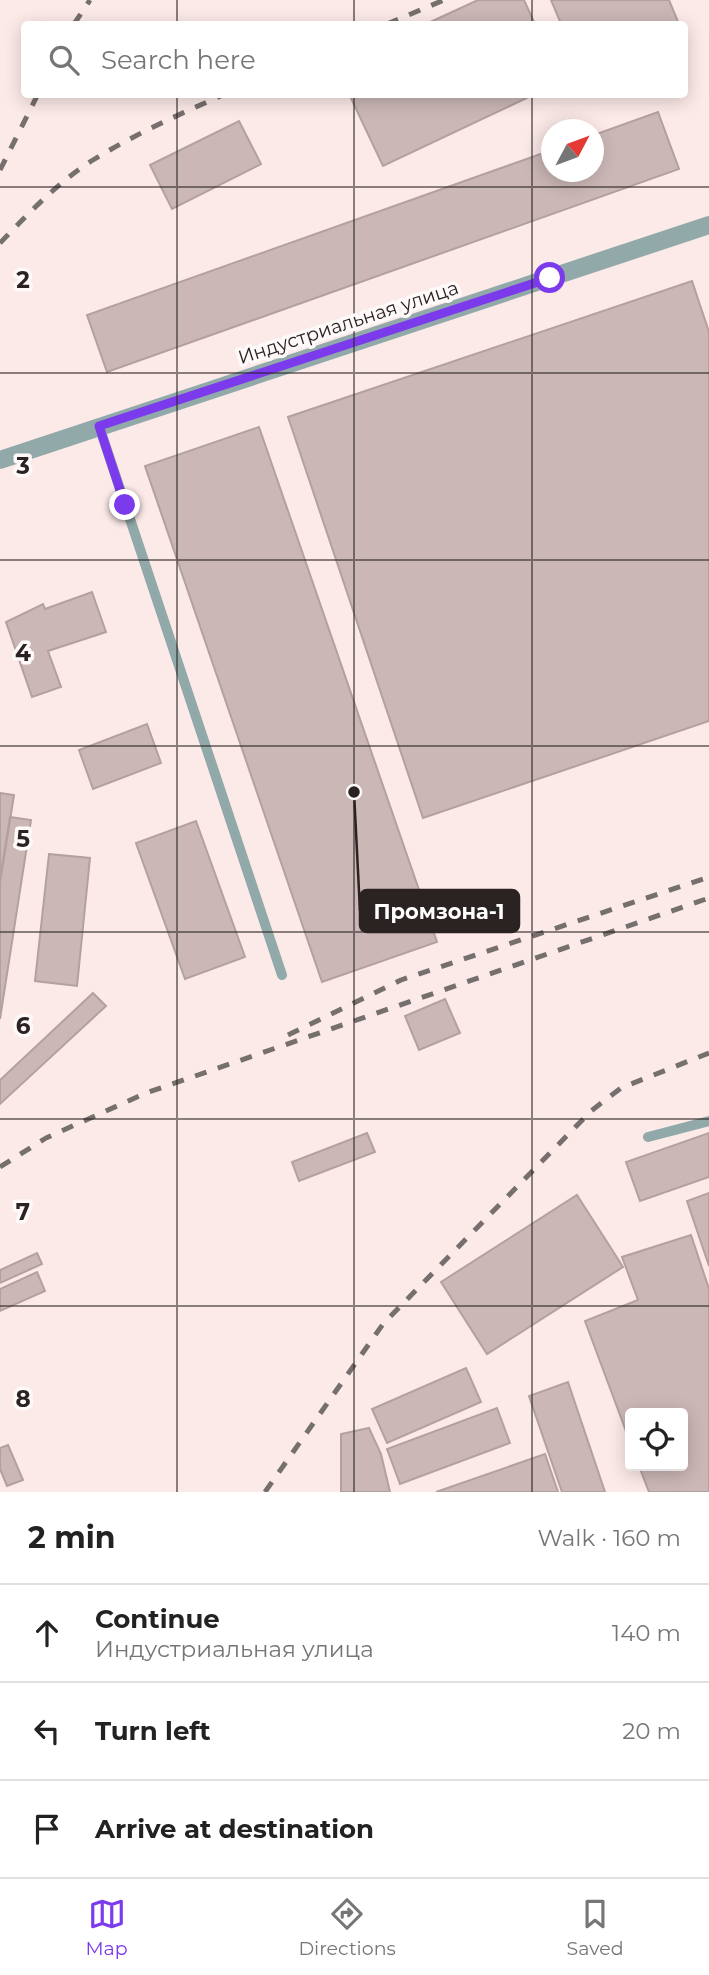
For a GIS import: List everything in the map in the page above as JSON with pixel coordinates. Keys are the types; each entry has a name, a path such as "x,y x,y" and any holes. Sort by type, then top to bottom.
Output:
{"street":[{"name":"Индустриальная улица","path":"0,460 709,225"}],"lane":[{"path":"99,426 282,975"},
{"path":"648,1137 709,1121"}],"shaded area":[{"path":"0,0 709,0 709,1492 0,1492"}],"building":[{"path":"478,0 524,0 534,21 432,21"},
{"path":"551,0 669,0 678,21 560,21"},
{"path":"351,98 527,98 383,166"},
{"path":"658,112 679,169 107,372 87,315 541,154 541,182 604,182 604,131"},
{"path":"239,121 261,164 172,209 150,165"},
{"path":"692,281 709,332 709,721 423,818 288,417"},
{"path":"259,427 437,942 322,982 145,466"},
{"path":"92,592 106,632 48,651 61,687 32,697 6,622 43,604 45,609"},
{"path":"147,724 161,763 93,789 79,750"},
{"path":"0,793 14,795 0,883"},
{"path":"10,817 31,820 0,1019 0,879"},
{"path":"196,821 245,957 185,979 136,843"},
{"path":"49,854 90,858 77,986 35,981"},
{"path":"93,993 106,1006 0,1104 0,1080"},
{"path":"445,999 460,1033 419,1050 405,1016"},
{"path":"367,1133 375,1152 299,1181 292,1162"},
{"path":"709,1133 709,1177 640,1201 626,1162"},
{"path":"709,1193 709,1266 687,1201"},
{"path":"577,1195 623,1267 487,1354 441,1282"},
{"path":"691,1235 709,1289 709,1492 649,1492 641,1471 688,1471 688,1408 625,1408 625,1429 585,1321 638,1300 622,1257"},
{"path":"37,1253 42,1264 0,1283 0,1270"},
{"path":"37,1272 45,1291 0,1311 0,1289"},
{"path":"466,1368 481,1402 387,1443 372,1409"},
{"path":"568,1382 605,1492 562,1492 529,1396"},
{"path":"497,1408 510,1443 400,1484 387,1449"},
{"path":"369,1428 381,1454 390,1492 341,1492 341,1434"},
{"path":"8,1445 23,1480 7,1486 0,1469 0,1448"},
{"path":"545,1454 558,1492 436,1492"}],"railway":[{"path":"76,21 90,0"},
{"path":"394,21 444,0"},
{"path":"0,170 36,98"},
{"path":"0,243 56,188 93,160 141,133 216,98"},
{"path":"288,1035 401,980 709,877"},
{"path":"0,1167 46,1138 146,1093 709,898"},
{"path":"265,1492 383,1324 591,1111 621,1088 709,1053"}],"place":[{"name":"Промзона-1","path":"354,792"}],"route":[{"path":"125,505 99,426 550,278"}]}
